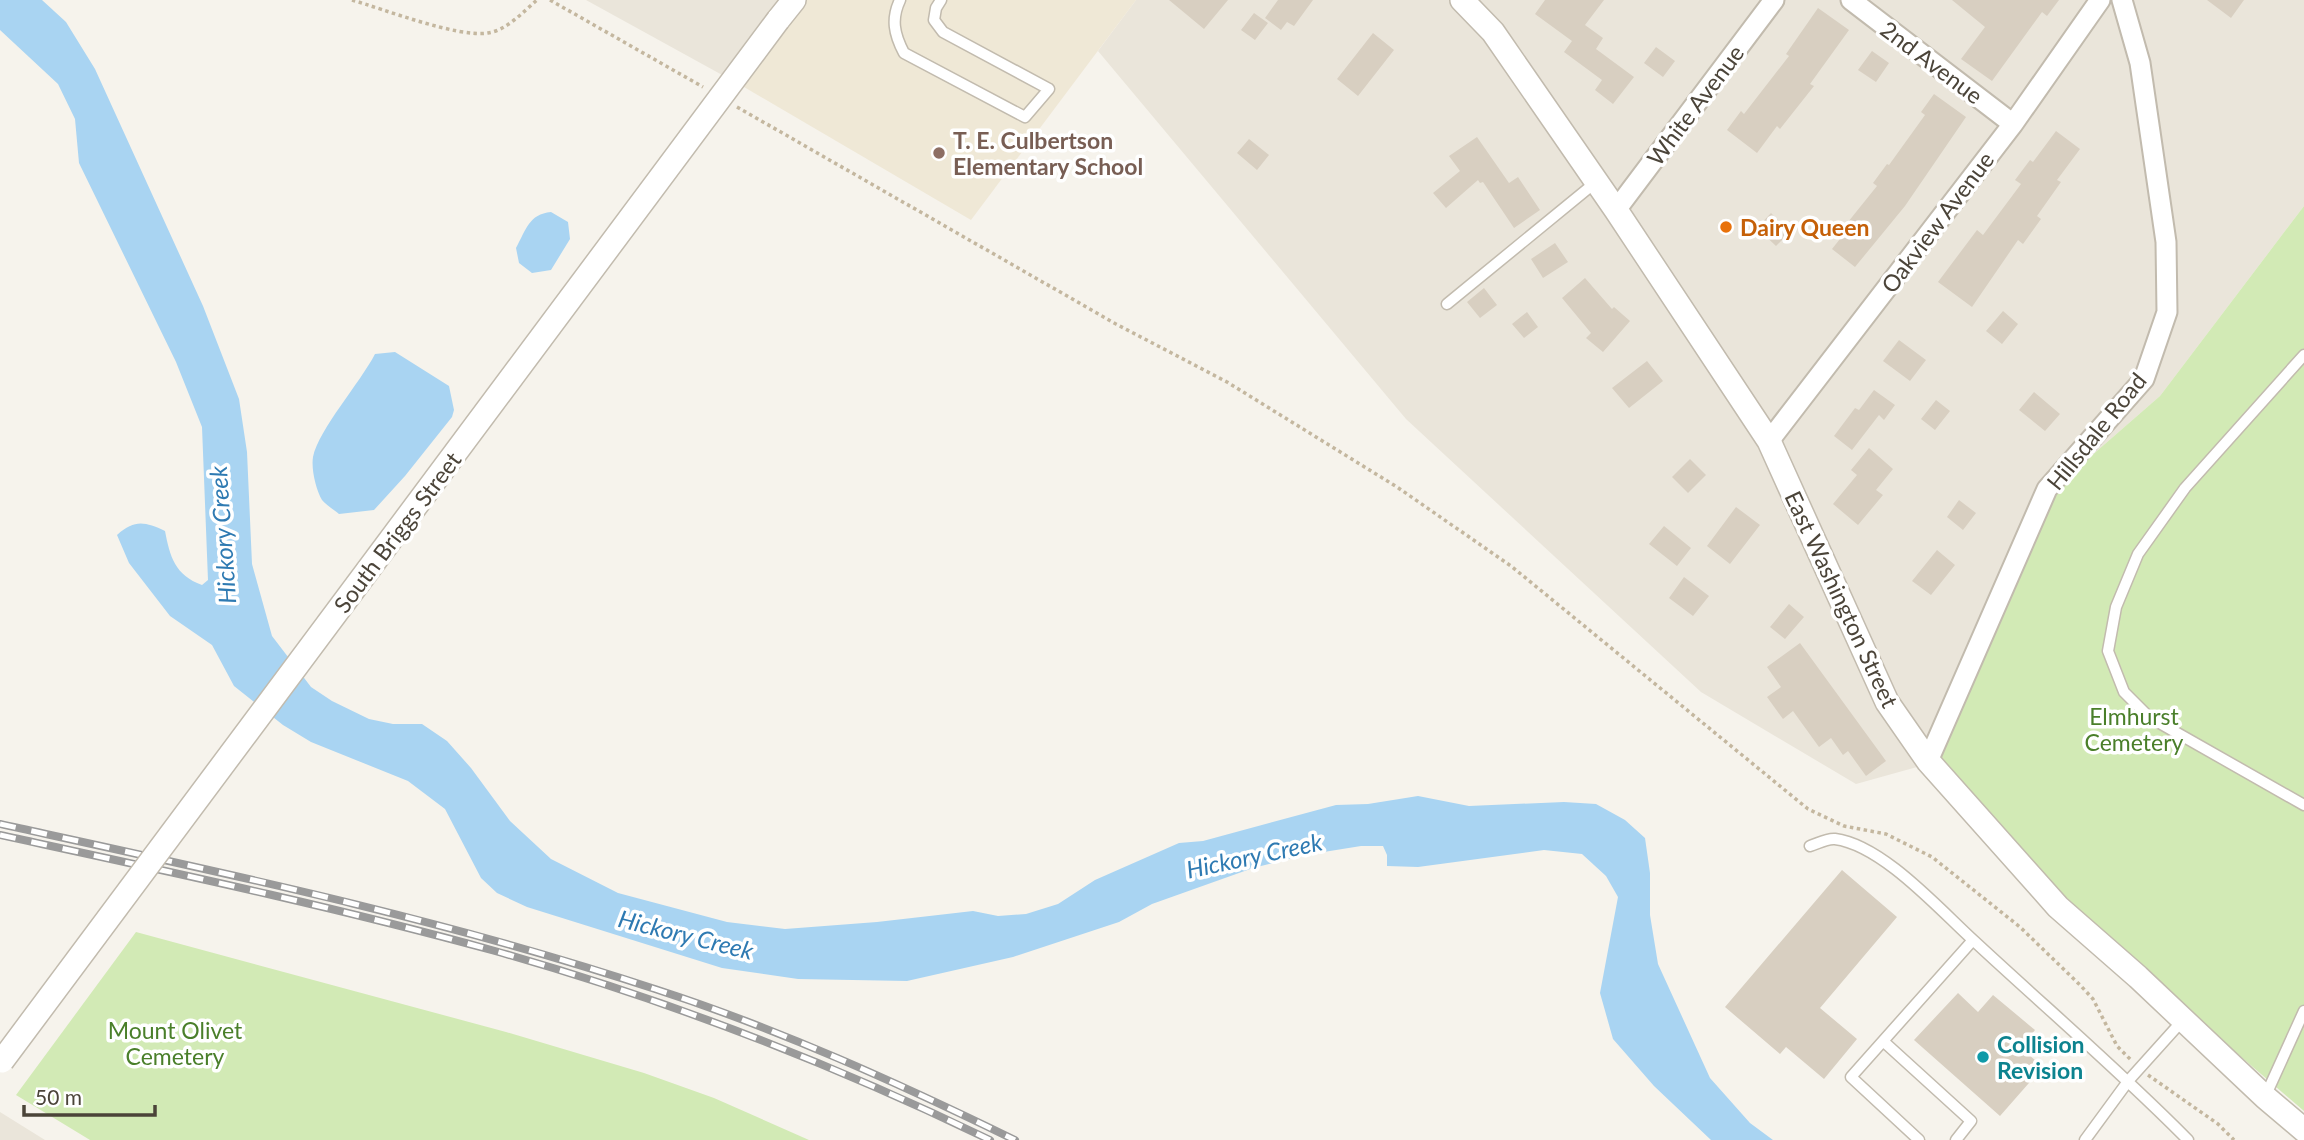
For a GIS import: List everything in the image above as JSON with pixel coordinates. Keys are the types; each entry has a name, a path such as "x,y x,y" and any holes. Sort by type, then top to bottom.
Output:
{"street":[{"name":"South Briggs Street","path":"1,1062 794,0"},
{"name":"East Washington Street","path":"1462,0 1493,32 1616,210 1769,441 1887,702 1928,761 2058,907 2304,1130"},
{"name":"White Avenue","path":"1616,210 1774,0"},
{"name":"2nd Avenue","path":"1852,0 2013,124"},
{"name":"Oakview Avenue","path":"1769,441 2013,124 2100,0"},
{"name":"Hillsdale Road","path":"1928,761 2047,489 2144,379 2166,312 2166,242 2140,63 2122,0"}],"lane":[{"path":"901,0 895,11 895,35 904,52 1025,117 1049,89 943,32 934,20 941,0"},
{"path":"1447,304 1597,182"},
{"path":"2304,355 2185,488 2138,554 2116,607 2108,651 2124,692 2149,717 2304,805"},
{"path":"1810,846 1833,839 1863,847 1887,862 2085,1044 2129,1080 2188,1140"},
{"path":"1920,1140 1851,1077 1973,940"},
{"path":"2265,1097 2304,1011"},
{"path":"2085,1140 2129,1080 2183,1019"},
{"path":"1883,1041 1971,1121 1956,1140"}],"path":[{"path":"352,0 454,30 488,33 509,23 537,0"},
{"path":"550,0 708,90"},
{"path":"731,104 1116,324 1227,382 1432,511 1511,566 1808,809 1844,826 1886,834 1931,857 2020,927 2080,985 2093,999 2118,1046 2139,1069 2218,1124 2235,1140"}],"shaded area":[{"path":"586,0 806,0 744,87"},
{"name":"T. E. Culbertson Elementary School","path":"806,0 1136,0 971,220 744,87"},
{"path":"1136,0 2304,0 2304,206 2160,396 2051,491 1935,762 1856,784 1701,692 1406,419 1098,51"},
{"path":"0,1112 45,1140 0,1140"}],"green space":[{"name":"Elmhurst Cemetery","path":"2304,206 2304,1111 2061,902 1935,762 2051,491 2160,396"},
{"name":"Mount Olivet Cemetery","path":"136,932 506,1032 644,1073 714,1098 809,1140 90,1140 16,1095"}],"water":[{"name":"Hickory Creek","path":"0,0 42,0 66,22 95,69 203,306 239,399 247,452 252,564 272,636 311,687 332,701 369,719 393,724 422,724 447,741 471,768 510,821 551,859 618,893 727,922 785,929 973,911 998,916 1026,914 1058,904 1095,880 1179,843 1203,841 1336,805 1368,804 1418,796 1469,806 1564,802 1596,804 1625,820 1645,838 1650,873 1650,915 1658,964 1710,1078 1750,1123 1773,1140 1711,1140 1654,1086 1613,1039 1600,993 1618,897 1606,876 1582,854 1544,850 1418,867 1387,866 1387,855 1383,846 1361,846 1305,855 1253,868 1152,904 1119,922 1013,957 907,981 798,979 722,968 527,907 497,893 481,878 445,809 408,781 311,742 283,725 234,686 212,645 170,616 129,563 117,535 129,526 146,524 165,531 175,564 186,576 202,585 208,580 202,427 176,362 79,163 75,119 58,84 0,30"},
{"path":"551,212 568,222 570,239 551,270 532,273 519,263 516,248 533,220"},
{"path":"395,352 449,386 454,410 452,417 374,510 339,514 322,500 313,473 313,457 323,433 375,354"}],"building":[{"path":"1169,0 1228,0 1204,29"},
{"path":"1278,0 1313,0 1294,26 1287,22 1281,30 1265,18"},
{"path":"1545,0 1604,0 1585,25 1603,38 1596,49 1634,77 1613,104 1595,90 1602,80 1564,52 1572,41 1535,14"},
{"path":"1952,0 2059,0 2047,16 2042,12 1992,81 1961,59 1985,27"},
{"path":"2207,0 2244,0 2231,18"},
{"path":"1818,8 1849,30 1810,84 1814,86 1780,129 1777,126 1757,153 1727,130 1741,111 1744,114 1789,56 1786,54"},
{"path":"1254,13 1268,23 1255,40 1241,30"},
{"path":"1373,33 1394,50 1358,96 1337,79"},
{"path":"1656,47 1675,61 1663,77 1644,63"},
{"path":"1872,51 1889,63 1876,82 1858,70"},
{"path":"1934,94 1966,117 1905,206 1855,267 1832,249 1851,225 1848,222 1877,186 1873,183 1925,115 1921,112"},
{"path":"2056,131 2080,149 2057,180 2061,182 2037,216 2041,219 2023,244 2018,240 1972,307 1938,282 1977,230 1983,235 2021,184 2015,180 2030,160 2033,162"},
{"path":"1477,137 1509,183 1518,177 1540,210 1514,228 1483,182 1478,180 1446,208 1433,193 1460,171 1449,156"},
{"path":"1249,139 1269,155 1257,170 1237,153"},
{"path":"1771,213 1790,232 1776,246 1757,228"},
{"path":"1555,243 1568,262 1543,278 1531,259"},
{"path":"1585,278 1612,309 1614,307 1630,321 1603,352 1586,338 1591,333 1562,298"},
{"path":"1484,288 1497,305 1480,318 1467,302"},
{"path":"2003,311 2018,324 2002,344 1986,331"},
{"path":"1527,312 1538,327 1524,338 1512,324"},
{"path":"1899,340 1926,360 1910,381 1883,361"},
{"path":"1647,361 1663,381 1629,408 1612,388"},
{"path":"1874,390 1895,405 1884,420 1879,415 1852,450 1834,436 1855,408 1859,410"},
{"path":"2034,392 2060,414 2045,431 2019,410"},
{"path":"1936,400 1950,411 1935,430 1921,419"},
{"path":"1869,448 1893,469 1876,490 1883,495 1858,525 1833,504 1857,475 1851,470"},
{"path":"1690,459 1706,475 1688,493 1672,477"},
{"path":"1959,500 1976,513 1963,530 1947,517"},
{"path":"1736,507 1760,525 1730,564 1707,546"},
{"path":"1664,526 1691,548 1677,566 1649,544"},
{"path":"1937,550 1955,565 1931,595 1912,581"},
{"path":"1684,577 1709,596 1693,616 1669,598"},
{"path":"1789,604 1804,617 1785,639 1770,627"},
{"path":"1800,643 1886,761 1866,776 1848,751 1843,755 1831,738 1819,747 1793,711 1783,719 1767,697 1781,687 1767,667"},
{"path":"1842,870 1897,917 1820,1008 1857,1039 1824,1079 1786,1047 1780,1054 1725,1007"},
{"name":"Collision Revision","path":"1958,993 1978,1012 1993,995 2035,1030 2021,1048 2043,1067 2000,1116 1914,1040"}],"railway":[{"path":"0,824 329,898 574,963 793,1039 1015,1140"},
{"path":"0,835 311,904 559,970 684,1012 808,1059 990,1140"}],"place":[{"name":"T. E. Culbertson Elementary School","path":"939,153"},
{"name":"Dairy Queen","path":"1726,227"},
{"name":"Collision Revision","path":"1983,1057"}]}
